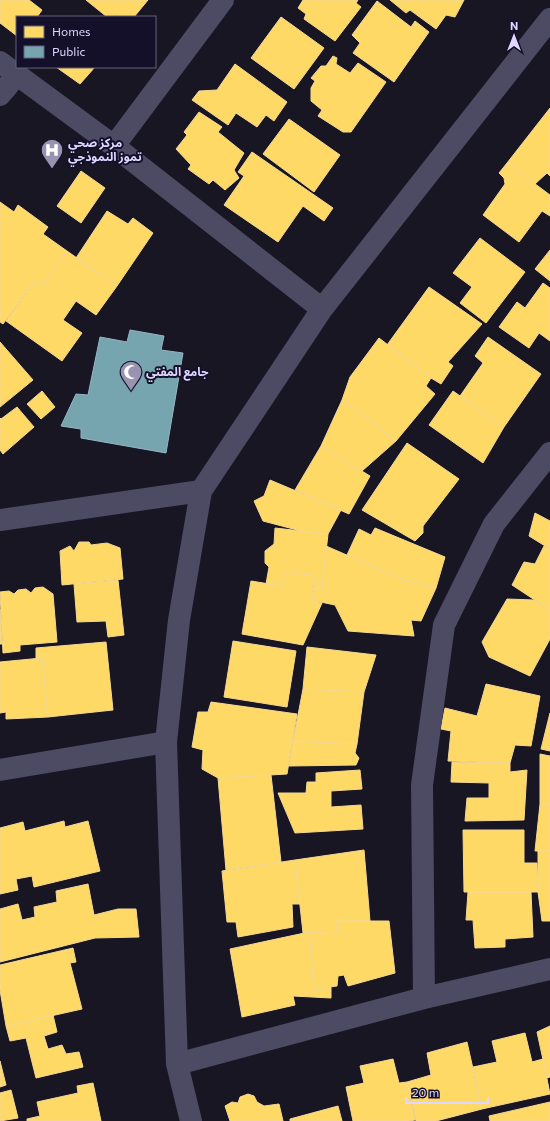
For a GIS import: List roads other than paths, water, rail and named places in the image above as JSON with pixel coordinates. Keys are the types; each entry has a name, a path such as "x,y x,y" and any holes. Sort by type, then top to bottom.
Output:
{"street":[{"path":"114,146 223,0"},
{"path":"191,1121 177,1064 166,742 180,620 201,491 322,309 550,19"},
{"path":"0,62 114,146 322,309"},
{"path":"0,95 17,75"},
{"path":"424,998 422,785 444,625 494,524 550,453"},
{"path":"0,520 201,491"},
{"path":"0,770 166,742"},
{"path":"177,1064 424,998 550,969"}],"place":[{"name":"مركز صحي تموز النموذجي","path":"52,170"},
{"name":"جامع المفتي","path":"131,392"}]}
